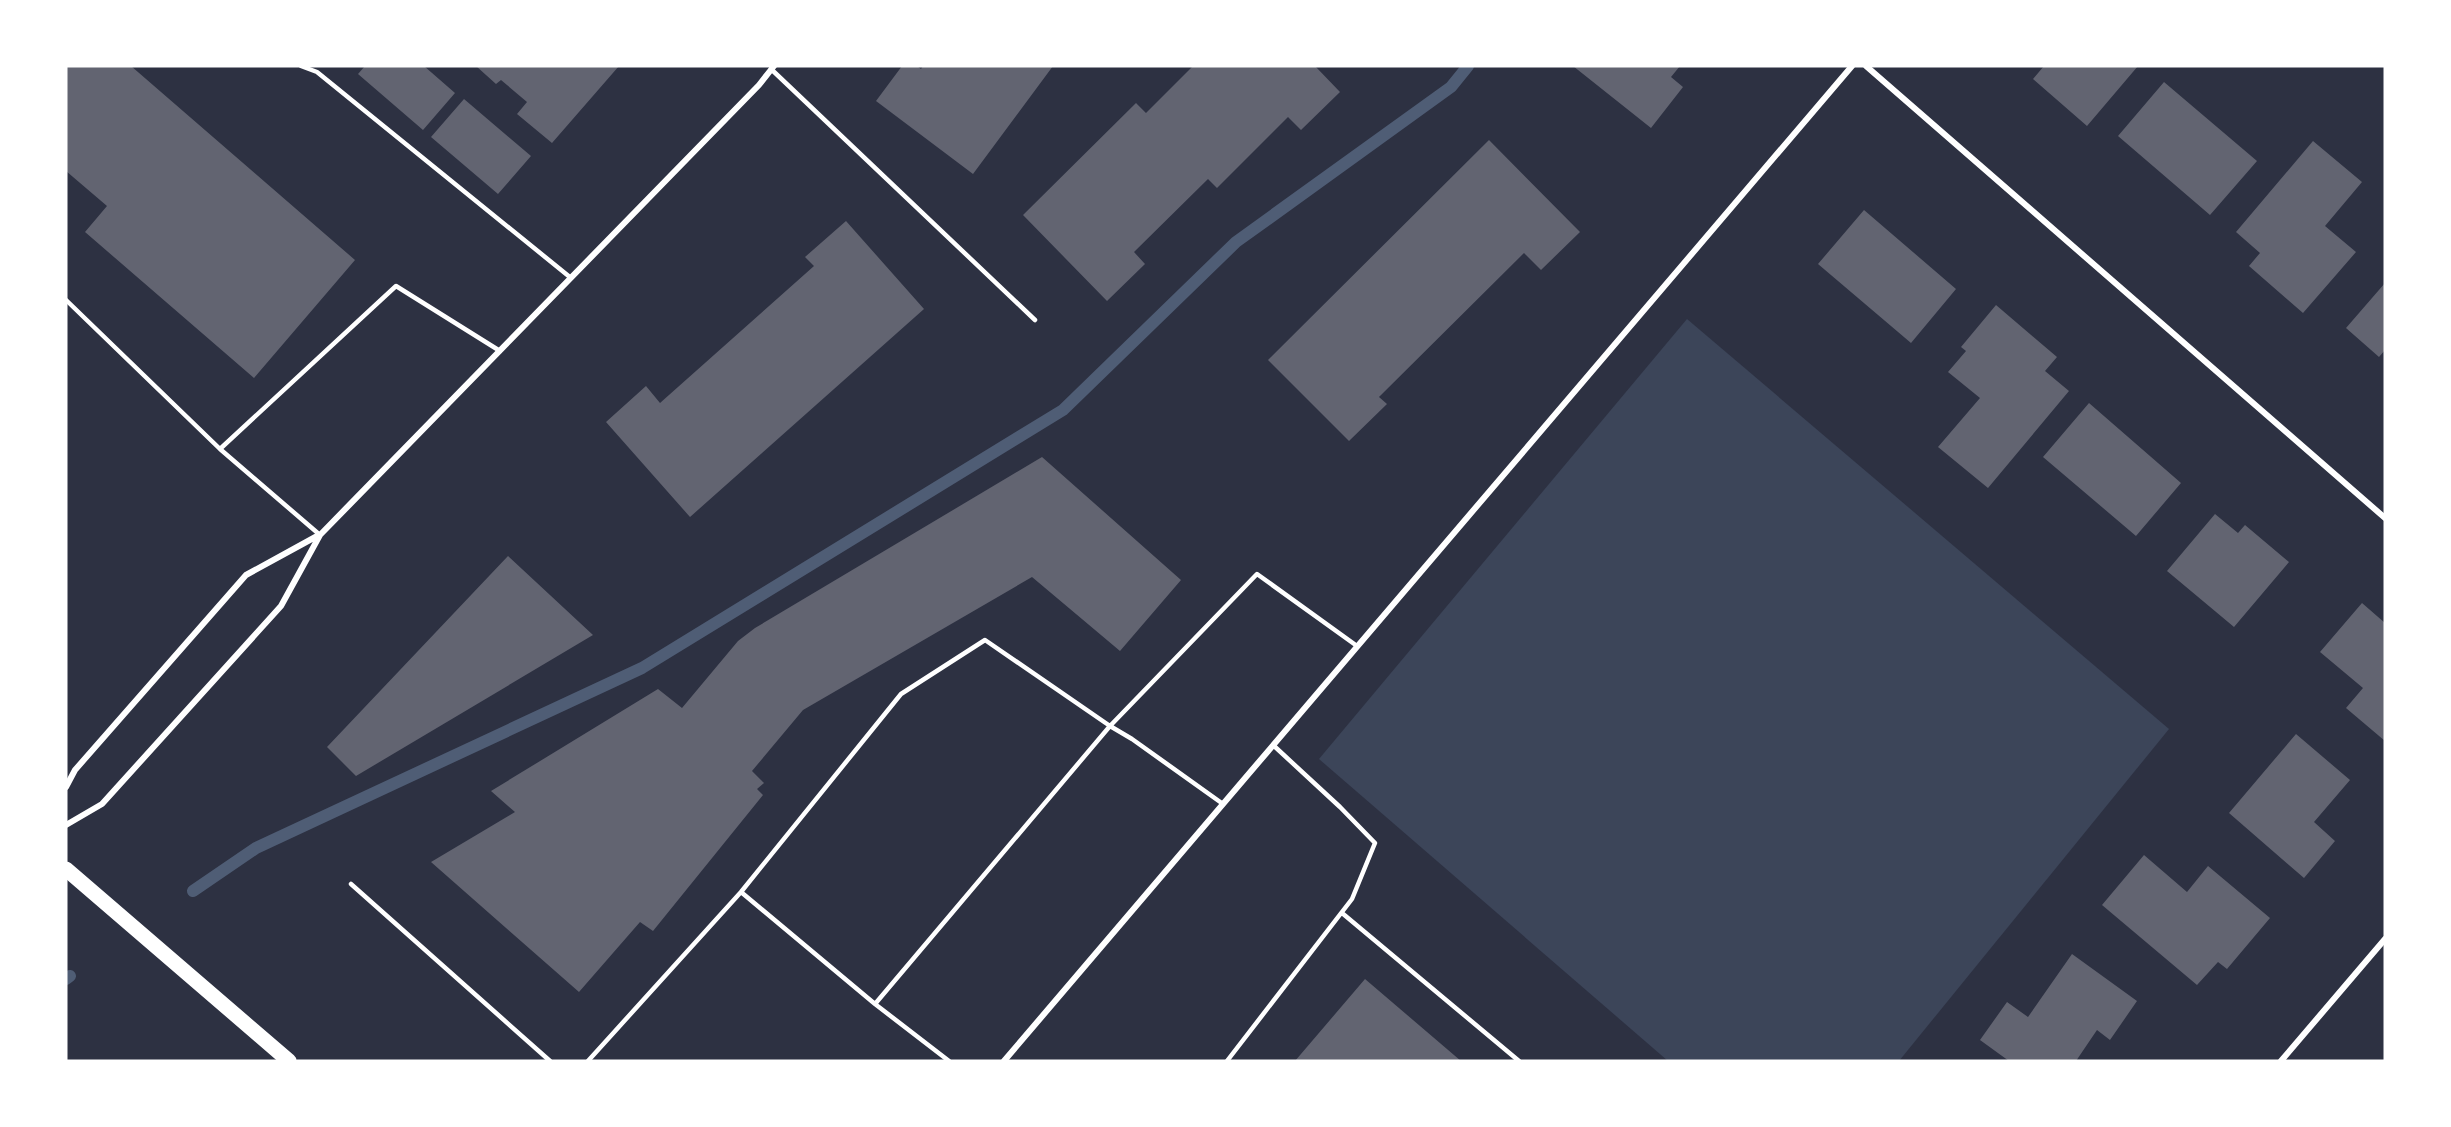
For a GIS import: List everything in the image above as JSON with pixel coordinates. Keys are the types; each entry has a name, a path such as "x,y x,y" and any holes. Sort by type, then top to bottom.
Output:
{"main road":[{"path":"66,869 289,1061"}],"street":[{"path":"1004,1061 1852,66"},
{"path":"1866,66 2385,518"},
{"path":"66,825 102,804 281,606 320,535 773,68"},
{"path":"66,787 75,770 246,575 320,535"},
{"path":"2281,1061 2385,939"}],"lane":[{"path":"301,66 317,72 571,278"},
{"path":"773,68 1035,320"},
{"path":"220,449 396,286 500,351"},
{"path":"66,300 220,449 320,535"},
{"path":"875,1004 1110,726 1257,574 1357,646"},
{"path":"588,1061 741,892 901,694 985,640 1132,739 1223,804"},
{"path":"1227,1061 1342,913 1352,898 1375,843 1273,745"},
{"path":"351,884 550,1061"},
{"path":"741,892 875,1004 949,1061"},
{"path":"1342,913 1519,1061"}],"shaded area":[{"path":"1687,319 2169,729 1899,1061 1668,1061 1319,759"}],"building":[{"path":"66,66 131,66 355,260 254,378 85,232 107,206 66,171"},
{"path":"365,66 424,66 455,93 423,130 358,74"},
{"path":"476,66 619,66 552,143 517,114 527,102 501,80 496,84"},
{"path":"902,66 917,66 921,69 923,66 1053,66 973,174 876,101"},
{"path":"1193,66 1315,66 1340,92 1301,130 1288,117 1217,188 1208,179 1134,252 1145,264 1107,301 1023,215 1136,103 1146,113"},
{"path":"1573,66 1680,66 1671,77 1683,87 1651,128"},
{"path":"2044,66 2138,66 2087,126 2033,79"},
{"path":"2164,82 2257,161 2210,215 2118,136"},
{"path":"464,99 531,156 498,194 431,137"},
{"path":"1489,140 1580,232 1541,270 1524,253 1379,397 1387,404 1349,441 1268,360"},
{"path":"2313,141 2362,182 2325,226 2356,252 2303,313 2249,266 2260,253 2236,232"},
{"path":"1864,210 1956,289 1911,343 1818,264"},
{"path":"846,221 924,309 690,517 606,422 646,386 660,403 814,266 805,257"},
{"path":"2385,283 2385,350 2379,357 2346,328"},
{"path":"1996,305 2057,357 2045,371 2069,391 1988,488 1938,447 1980,398 1948,372 1966,351 1961,347"},
{"path":"2089,403 2181,483 2136,536 2043,457"},
{"path":"1042,457 1181,580 1120,651 1032,577 803,710 752,771 764,783 757,789 763,795 653,931 640,922 579,992 431,862 515,812 491,791 658,689 682,708 738,641 755,628"},
{"path":"2215,514 2238,533 2245,525 2289,562 2234,627 2167,571"},
{"path":"508,556 593,635 356,776 327,747"},
{"path":"2362,603 2385,623 2385,741 2346,708 2363,688 2320,652"},
{"path":"2296,734 2350,780 2314,822 2335,841 2304,878 2229,813"},
{"path":"2144,855 2187,892 2208,866 2270,918 2227,969 2218,962 2197,985 2102,905"},
{"path":"2072,954 2137,1001 2110,1040 2097,1030 2076,1061 2009,1061 1980,1040 2007,1002 2028,1017"},
{"path":"1365,979 1461,1061 1295,1061"}],"waterway":[{"path":"193,891 256,848 642,668 1063,410 1236,242 1451,87 1468,66"},
{"path":"66,979 70,976"}]}
